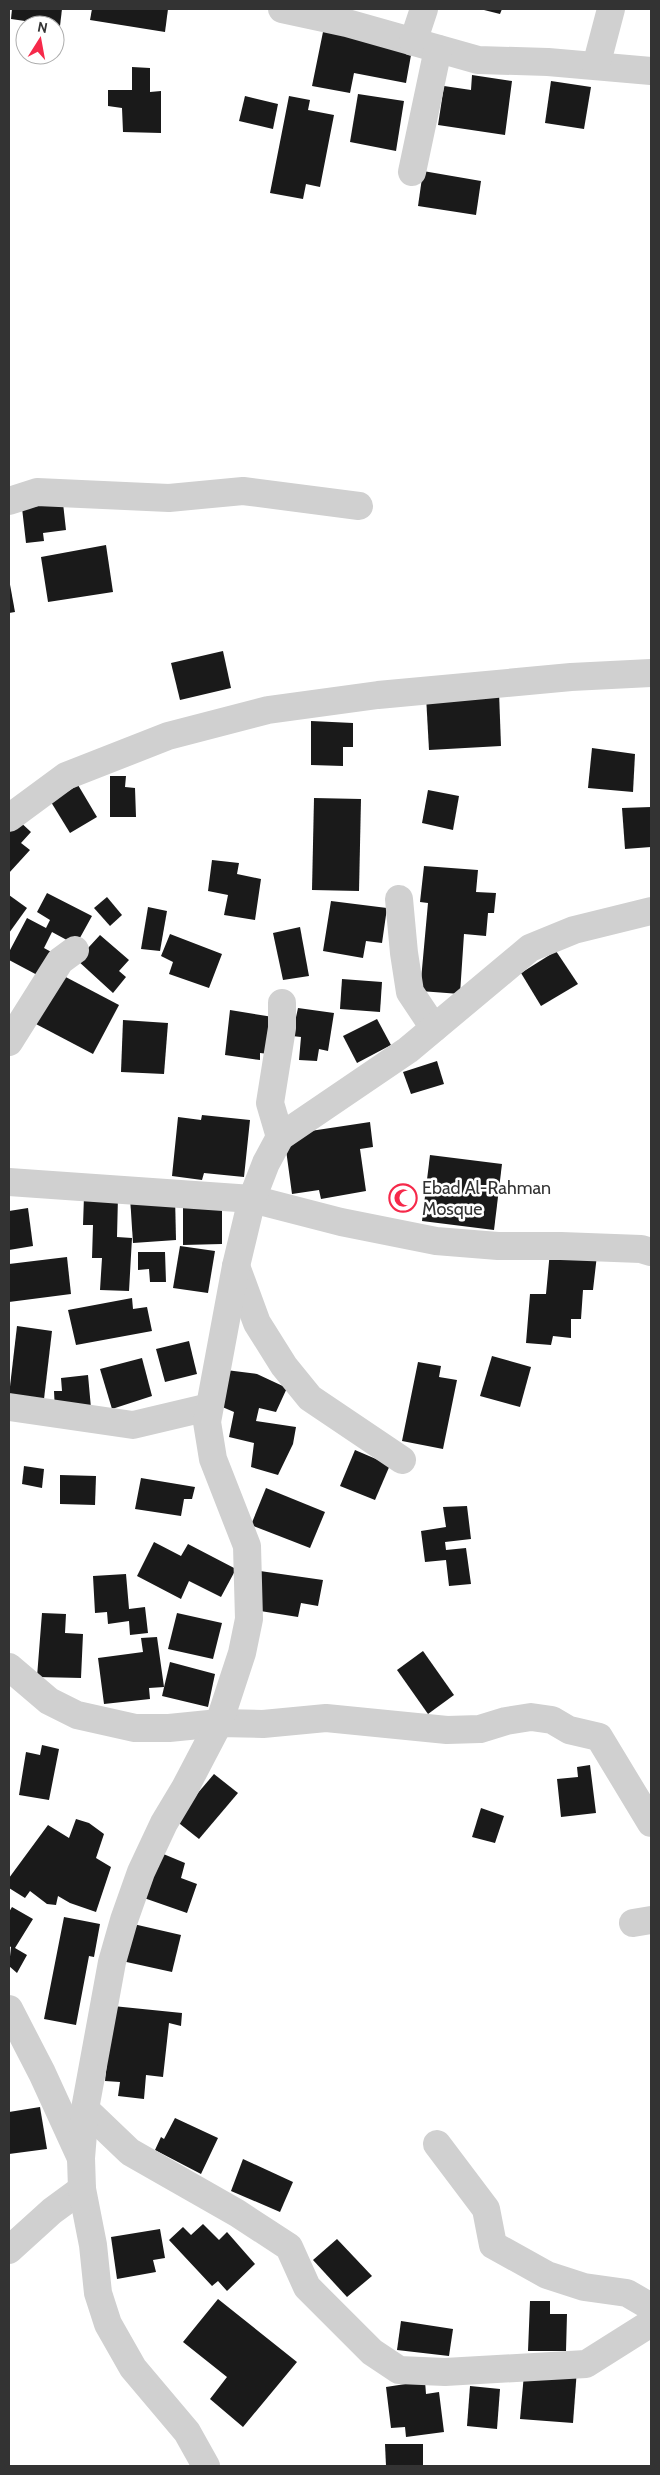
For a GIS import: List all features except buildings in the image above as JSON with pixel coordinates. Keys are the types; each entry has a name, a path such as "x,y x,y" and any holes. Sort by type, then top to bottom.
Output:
{"street":[{"path":"282,9 347,23 478,60 651,71"},
{"path":"412,172 425,45 424,9"},
{"path":"596,66 611,9"},
{"path":"9,501 37,492 169,498 243,491 359,506"},
{"path":"9,818 66,776 168,736 268,710 388,694 571,677 651,673"},
{"path":"399,899 410,992 434,1028"},
{"path":"206,2466 187,2432 132,2368 108,2324 98,2293 93,2245 82,2189 81,2158 85,2109 112,1962 124,1920 141,1872 164,1823 185,1788 219,1723 242,1653 249,1619 247,1546 213,1460 207,1422 236,1266 252,1199 266,1163 280,1137 408,1050 530,948 574,930 651,910"},
{"path":"9,1042 60,961 75,950"},
{"path":"280,1137 270,1103 282,1028 282,1003"},
{"path":"9,1182 252,1199 341,1222 436,1241 498,1246 641,1249 651,1252"},
{"path":"236,1266 257,1323 284,1366 310,1398 402,1460"},
{"path":"9,1407 133,1425 209,1407"},
{"path":"9,1667 49,1701 77,1715 135,1728 169,1728 219,1723 262,1724 326,1718 447,1730 480,1729 506,1721 531,1717 552,1720 569,1730 599,1737 651,1823"},
{"path":"9,2009 46,2081 81,2158"},
{"path":"85,2109 130,2152 237,2213 289,2246 307,2287 372,2352 399,2370 445,2372 586,2364 651,2323"},
{"path":"437,2144 486,2209 493,2245 547,2275 584,2286 627,2293 651,2307"},
{"path":"13,2238 82,2189"}],"place":[{"name":"Ebad Al-Rahman Mosque","path":"403,1198"}]}
